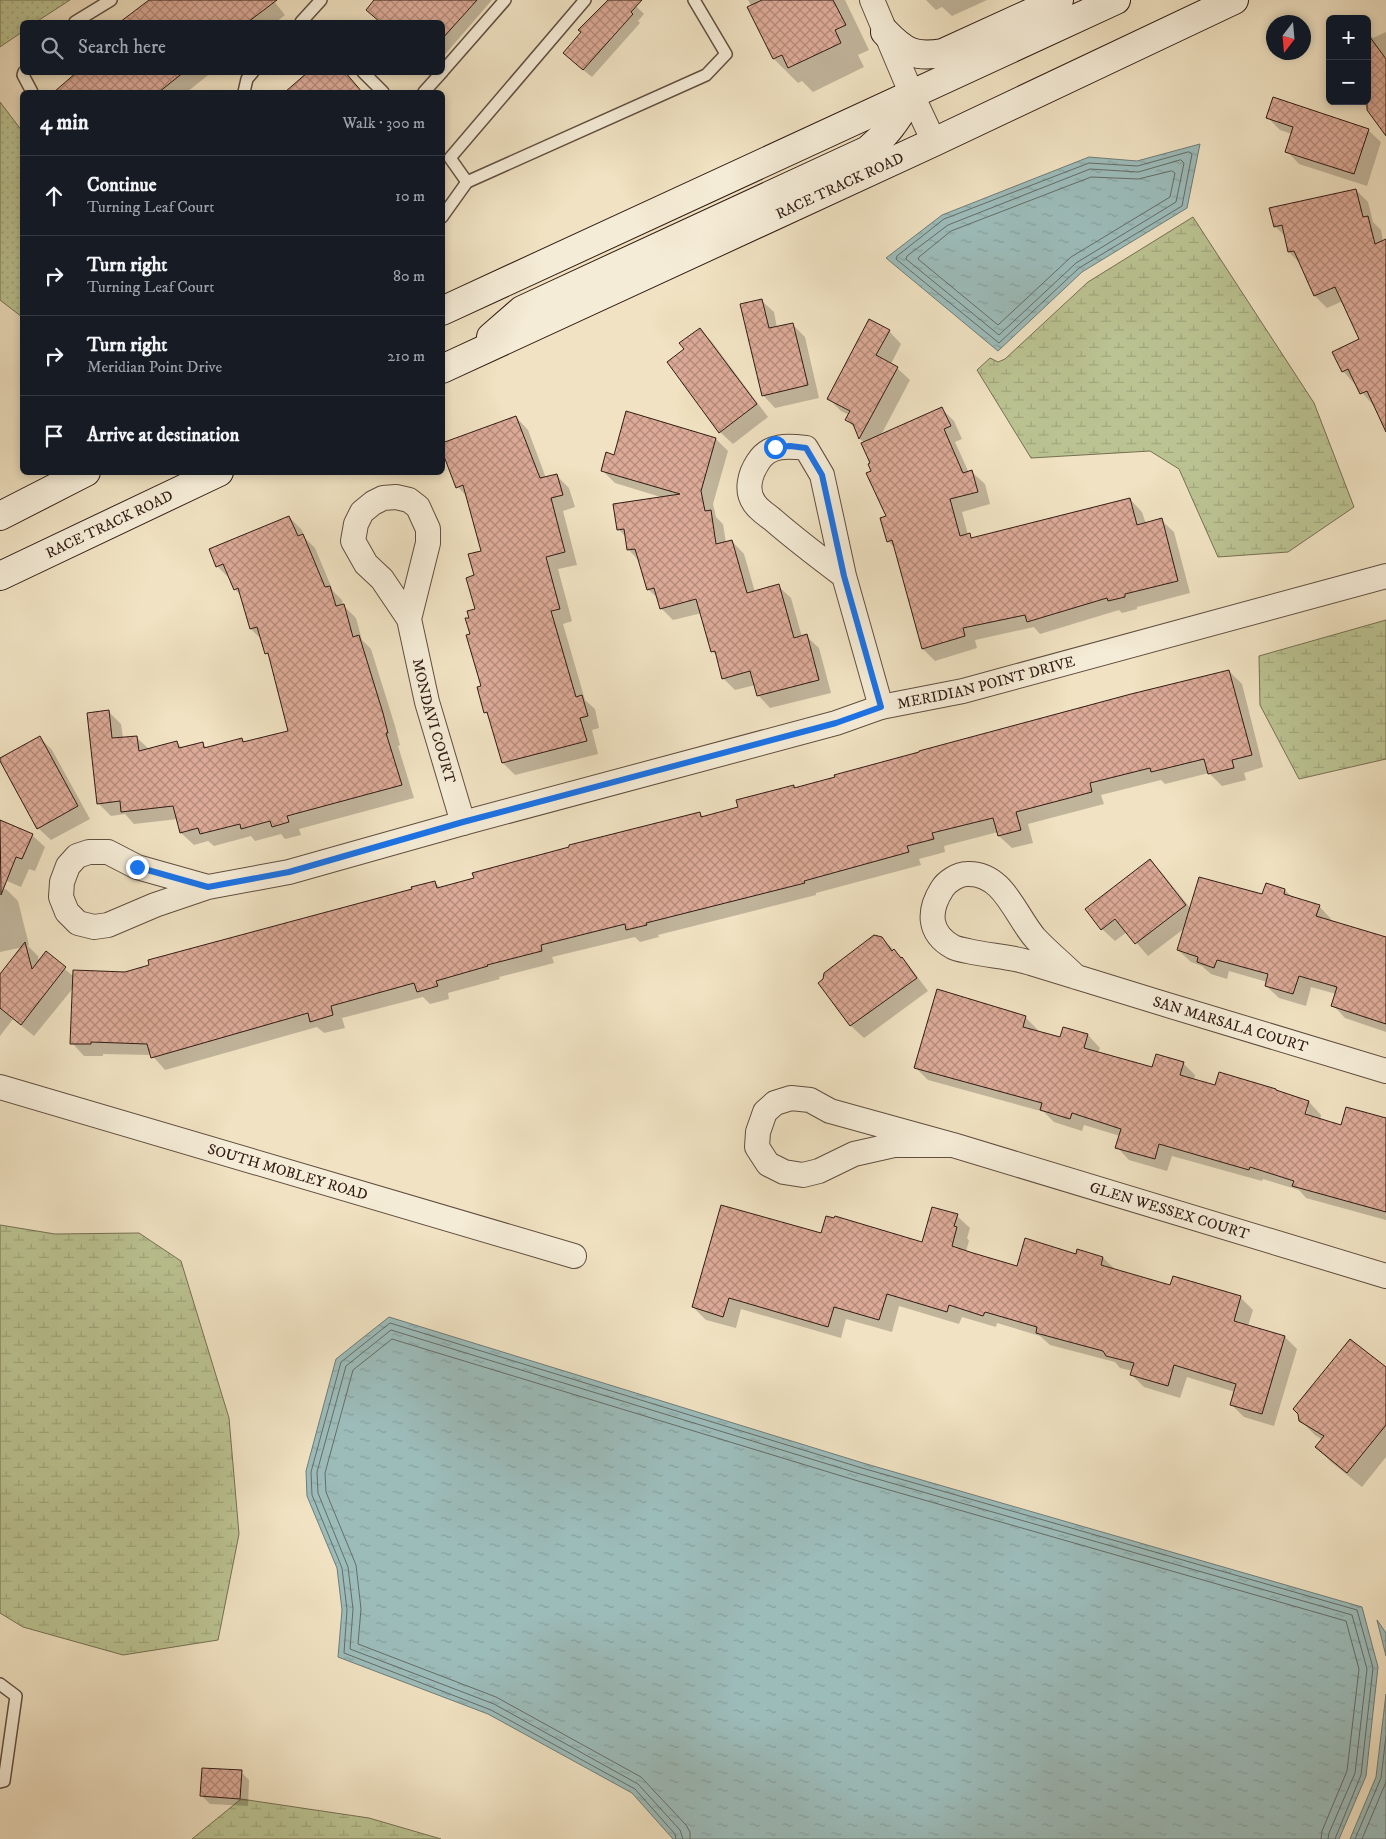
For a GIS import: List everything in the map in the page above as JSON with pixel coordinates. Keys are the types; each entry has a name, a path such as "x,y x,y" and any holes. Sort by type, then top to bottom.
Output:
{"main road":[{"path":"886,32 898,46 926,56 942,53 1059,0"},
{"path":"445,310 1116,0"},
{"name":"RACE TRACK ROAD","path":"445,368 934,142 1234,0"},
{"path":"474,354 522,310 868,150 883,138 896,122 912,95"},
{"path":"0,516 80,475"},
{"name":"RACE TRACK ROAD","path":"0,576 213,475"}],"street":[{"path":"872,0 934,142"},
{"path":"844,576 754,504 749,489 751,474 760,460 775,447 806,448 822,475 844,576 881,707"},
{"name":"MONDAVI COURT","path":"409,619 428,543 428,529 418,507 409,500 396,497 383,498 362,512 356,524 353,541 366,564 382,579 409,619 427,702 463,822"},
{"name":"MERIDIAN POINT DRIVE","path":"208,887 137,867 108,852 89,852 77,856 68,866 62,882 61,897 67,912 78,923 94,926 108,925 155,905 208,887 289,872 463,822 836,723 881,707 963,691 1386,576"},
{"name":"SAN MARSALA COURT","path":"1076,977 1035,937 1002,890 991,880 978,875 964,874 944,886 935,900 932,912 933,924 940,937 954,948 977,954 1022,960 1076,977 1386,1071"},
{"name":"SOUTH MOBLEY ROAD","path":"0,1087 574,1256"},
{"name":"GLEN WESSEX COURT","path":"953,1146 894,1145 854,1154 819,1171 803,1175 784,1172 768,1164 757,1147 758,1132 765,1112 775,1103 792,1098 810,1100 830,1111 953,1146 1386,1276"}],"lane":[{"path":"78,20 111,0"},
{"path":"307,20 321,0"},
{"path":"445,69 505,0"},
{"path":"467,182 446,154 585,0"},
{"path":"445,213 467,182 706,75 726,54 694,0"},
{"path":"23,75 31,90"},
{"path":"244,90 247,79 250,75"},
{"path":"366,75 381,90"},
{"path":"426,90 439,75"},
{"path":"0,1684 16,1696 4,1782 0,1782"}],"green space":[{"path":"0,0 70,0 39,20 20,20 20,33 0,47"},
{"path":"0,102 20,128 20,315 0,300"},
{"path":"1193,217 1314,403 1354,507 1288,552 1218,557 1179,469 1150,451 1031,458 977,370 990,358 998,362 1005,359 1088,282"},
{"path":"1386,620 1386,759 1299,779 1260,705 1259,656"},
{"path":"0,1225 55,1234 139,1233 181,1261 229,1418 239,1534 218,1640 123,1655 23,1627 0,1613"},
{"path":"241,1799 369,1818 441,1839 192,1839"}],"water":[{"path":"1200,144 1187,208 1082,272 998,351 886,258 942,215 1089,157 1137,161"},
{"path":"389,1317 863,1463 1362,1607 1378,1667 1366,1776 1339,1839 673,1839 632,1793 488,1714 338,1657 342,1610 337,1568 307,1496 306,1471 336,1359"},
{"path":"1377,1620 1386,1633 1386,1656"},
{"path":"1386,1694 1386,1839 1350,1839 1376,1777"}],"building":[{"path":"149,0 277,0 251,20 123,20"},
{"path":"374,0 477,0 445,36 445,20 378,20 366,10"},
{"path":"608,0 642,0 631,12 633,14 583,70 563,53 581,32 578,30"},
{"path":"762,0 833,0 846,25 835,30 841,43 788,68 782,55 773,59 747,7"},
{"path":"1371,38 1386,59 1386,136 1367,110 1367,105 1371,105"},
{"path":"74,75 180,75 162,90 56,90"},
{"path":"305,75 348,75 360,90 287,90"},
{"path":"1273,97 1369,129 1354,174 1285,152 1293,127 1266,118"},
{"path":"1356,189 1363,217 1368,216 1375,244 1386,239 1386,432 1367,391 1360,394 1348,369 1342,372 1332,352 1359,339 1335,287 1314,296 1294,251 1288,252 1282,225 1274,227 1269,208"},
{"path":"762,299 769,328 793,323 808,385 762,396 740,304"},
{"path":"869,319 890,330 876,355 898,367 859,439 853,424 845,420 850,411 827,399"},
{"path":"700,328 757,404 719,433 667,362 684,349 679,343"},
{"path":"942,407 951,426 944,429 963,473 972,470 978,492 950,499 960,536 970,533 971,538 1130,498 1137,525 1162,518 1178,581 1125,594 1125,597 1108,601 1107,598 1027,622 1025,615 963,628 965,636 922,649 892,540 887,542 880,518 886,516 866,473 871,471 868,464 870,463 861,443"},
{"path":"626,411 716,438 701,491 705,511 711,510 716,544 732,540 747,593 779,584 794,638 807,634 819,680 757,696 750,671 722,679 715,651 711,652 696,599 660,609 654,588 647,590 635,549 627,550 624,529 617,530 613,504 680,494 601,471 606,452 614,455"},
{"path":"516,416 540,478 557,474 563,495 551,498 565,552 546,557 560,609 551,611 576,697 582,695 588,716 580,718 587,741 502,763 487,712 484,713 477,687 481,686 466,635 470,634 465,618 469,618 467,611 475,609 466,578 474,575 468,554 481,551 463,485 456,488 445,459 445,442"},
{"path":"289,516 298,536 303,534 325,587 330,586 336,606 344,604 353,637 359,635 383,713 388,733 386,733 402,785 287,816 289,822 272,827 270,821 241,829 240,824 200,834 198,828 180,833 173,806 121,812 120,801 97,804 87,713 109,710 112,738 137,736 139,751 177,741 179,748 203,742 204,748 242,738 243,742 288,731 268,653 265,654 257,627 250,629 238,588 234,590 223,564 216,567 209,549"},
{"path":"1229,670 1252,755 1232,760 1234,768 1208,774 1204,759 1151,772 1150,768 1090,783 1092,792 1016,812 1021,830 998,836 993,818 932,833 934,839 907,846 909,852 804,881 805,883 646,923 647,925 626,930 625,924 541,945 542,951 487,965 436,981 438,986 417,992 414,983 331,1006 333,1015 310,1022 308,1013 151,1058 147,1044 91,1042 91,1044 70,1044 73,970 125,972 149,965 148,960 412,889 411,887 435,881 437,888 474,878 472,873 569,847 569,845 700,812 701,817 738,807 736,800 794,785 794,788 919,751 1131,694"},
{"path":"40,736 78,806 37,829 0,758"},
{"path":"0,820 33,834 22,859 16,857 1,895"},
{"path":"1150,859 1186,905 1135,944 1115,919 1101,930 1085,909"},
{"path":"1199,877 1262,894 1266,883 1285,889 1284,894 1320,905 1316,916 1386,937 1386,1024 1331,1006 1337,987 1299,976 1293,994 1265,986 1268,974 1217,960 1214,968 1197,962 1198,957 1177,950"},
{"path":"874,935 882,937 892,951 894,949 902,957 917,978 850,1026 818,983 823,979 824,973"},
{"path":"25,942 32,969 46,951 66,967 21,1025 0,1008 0,974"},
{"path":"937,989 1026,1016 1023,1027 1060,1037 1063,1027 1088,1034 1084,1048 1152,1067 1156,1054 1184,1062 1180,1075 1215,1085 1219,1072 1276,1089 1309,1101 1305,1114 1341,1125 1346,1107 1386,1118 1386,1212 1292,1186 1294,1181 1250,1167 1249,1170 1159,1144 1155,1159 1115,1148 1121,1129 1072,1113 1070,1119 1040,1110 1042,1103 914,1068"},
{"path":"721,1205 821,1233 826,1216 834,1218 835,1216 922,1242 932,1207 958,1214 954,1226 957,1227 952,1246 1017,1266 1025,1238 1076,1254 1077,1249 1103,1257 1101,1265 1170,1285 1173,1276 1241,1296 1234,1321 1285,1336 1262,1414 1230,1405 1236,1384 1174,1365 1168,1386 1130,1375 1134,1363 1106,1356 1103,1351 1036,1333 1037,1327 985,1312 983,1316 949,1305 947,1312 887,1294 879,1320 834,1307 828,1327 729,1298 723,1317 692,1307"},
{"path":"1350,1339 1386,1367 1386,1425 1347,1473 1315,1447 1324,1436 1299,1421 1298,1414 1293,1409"},
{"path":"202,1768 242,1770 240,1799 200,1796"}],"route":[{"path":"137,867 208,887 289,872 463,822 836,723 881,707 844,576 822,475 806,448 775,447"}]}
